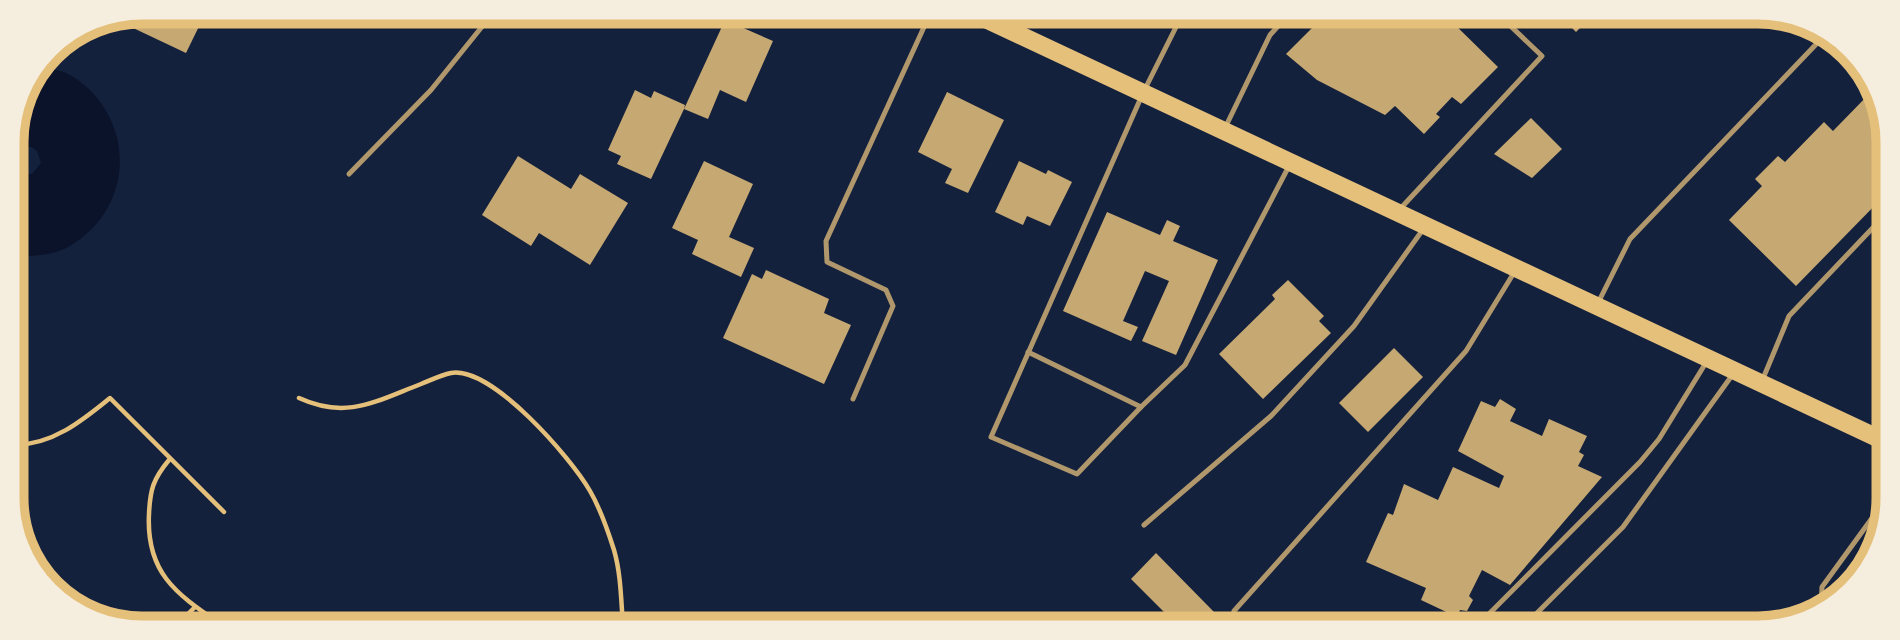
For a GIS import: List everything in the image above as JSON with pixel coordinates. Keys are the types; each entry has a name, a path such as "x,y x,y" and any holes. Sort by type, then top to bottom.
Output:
{"main road":[{"path":"996,24 1876,437"}],"lane":[{"path":"349,174 431,90 484,24"},
{"path":"853,398 893,306 886,290 827,262 826,241 925,24"},
{"path":"1178,24 1143,93 991,437 1077,474 1185,365 1291,163"},
{"path":"1224,130 1270,35 1280,24"},
{"path":"1397,212 1542,56 1508,24"},
{"path":"1597,306 1630,239 1819,42"},
{"path":"1761,383 1789,316 1876,224"},
{"path":"1144,525 1271,416 1354,326 1426,225"},
{"path":"1233,615 1234,611 1466,351 1517,268"},
{"path":"1028,352 1141,407"},
{"path":"1488,615 1640,461 1658,439 1709,359"},
{"path":"1535,615 1623,527 1735,371"},
{"path":"1822,596 1822,587 1873,516"}],"path":[{"path":"299,398 326,408 365,405 438,377 461,373 484,382 503,394 540,429 591,492 614,551 622,616"},
{"path":"24,444 44,441 64,432 110,398 223,512"},
{"path":"169,460 154,481 150,492 148,537 155,563 182,597 208,616"},
{"path":"186,616 195,607"}],"water":[{"path":"51,69 74,78 89,89 101,103 112,122 120,161 112,200 88,233 70,246 50,254 25,256 25,174 32,174 41,163 37,151 27,146 25,135 29,112 37,90"}],"building":[{"path":"200,24 186,53 129,26"},
{"path":"723,24 734,24 773,41 746,102 720,90 708,119 684,109"},
{"path":"1316,24 1454,24 1498,67 1461,104 1452,97 1436,114 1440,117 1424,134 1395,106 1385,115 1317,80 1286,54"},
{"path":"1568,24 1584,24 1576,32"},
{"path":"635,90 651,98 654,91 685,105 651,179 617,164 621,156 608,150"},
{"path":"947,92 1004,120 968,193 945,183 952,169 918,152"},
{"path":"1866,97 1876,143 1876,204 1796,286 1729,220 1762,186 1755,179 1778,156 1785,162 1824,122 1833,131"},
{"path":"1531,118 1562,149 1532,178 1494,154"},
{"path":"518,156 571,189 580,174 628,203 590,265 539,233 531,246 482,215"},
{"path":"704,161 753,184 729,237 754,248 741,277 692,254 698,240 672,228"},
{"path":"1019,161 1046,174 1048,170 1072,182 1050,226 1027,216 1023,225 995,212"},
{"path":"1107,212 1160,235 1167,220 1180,226 1173,241 1218,260 1176,355 1142,341 1169,281 1145,271 1123,321 1138,327 1131,341 1063,311"},
{"path":"766,270 829,299 824,313 851,325 824,384 723,338 752,274 762,279"},
{"path":"1288,280 1324,316 1319,321 1331,333 1263,399 1219,354 1275,299 1272,295"},
{"path":"1394,348 1423,377 1368,432 1339,403"},
{"path":"1500,399 1516,409 1510,421 1542,436 1549,419 1587,436 1579,452 1584,455 1578,466 1602,477 1510,585 1482,570 1469,596 1473,600 1467,611 1460,610 1458,615 1453,615 1421,600 1426,588 1366,562 1388,513 1393,515 1404,484 1438,500 1453,467 1499,488 1504,476 1458,451 1481,401 1495,407"},
{"path":"1156,553 1214,612 1211,615 1167,615 1131,579"}]}
